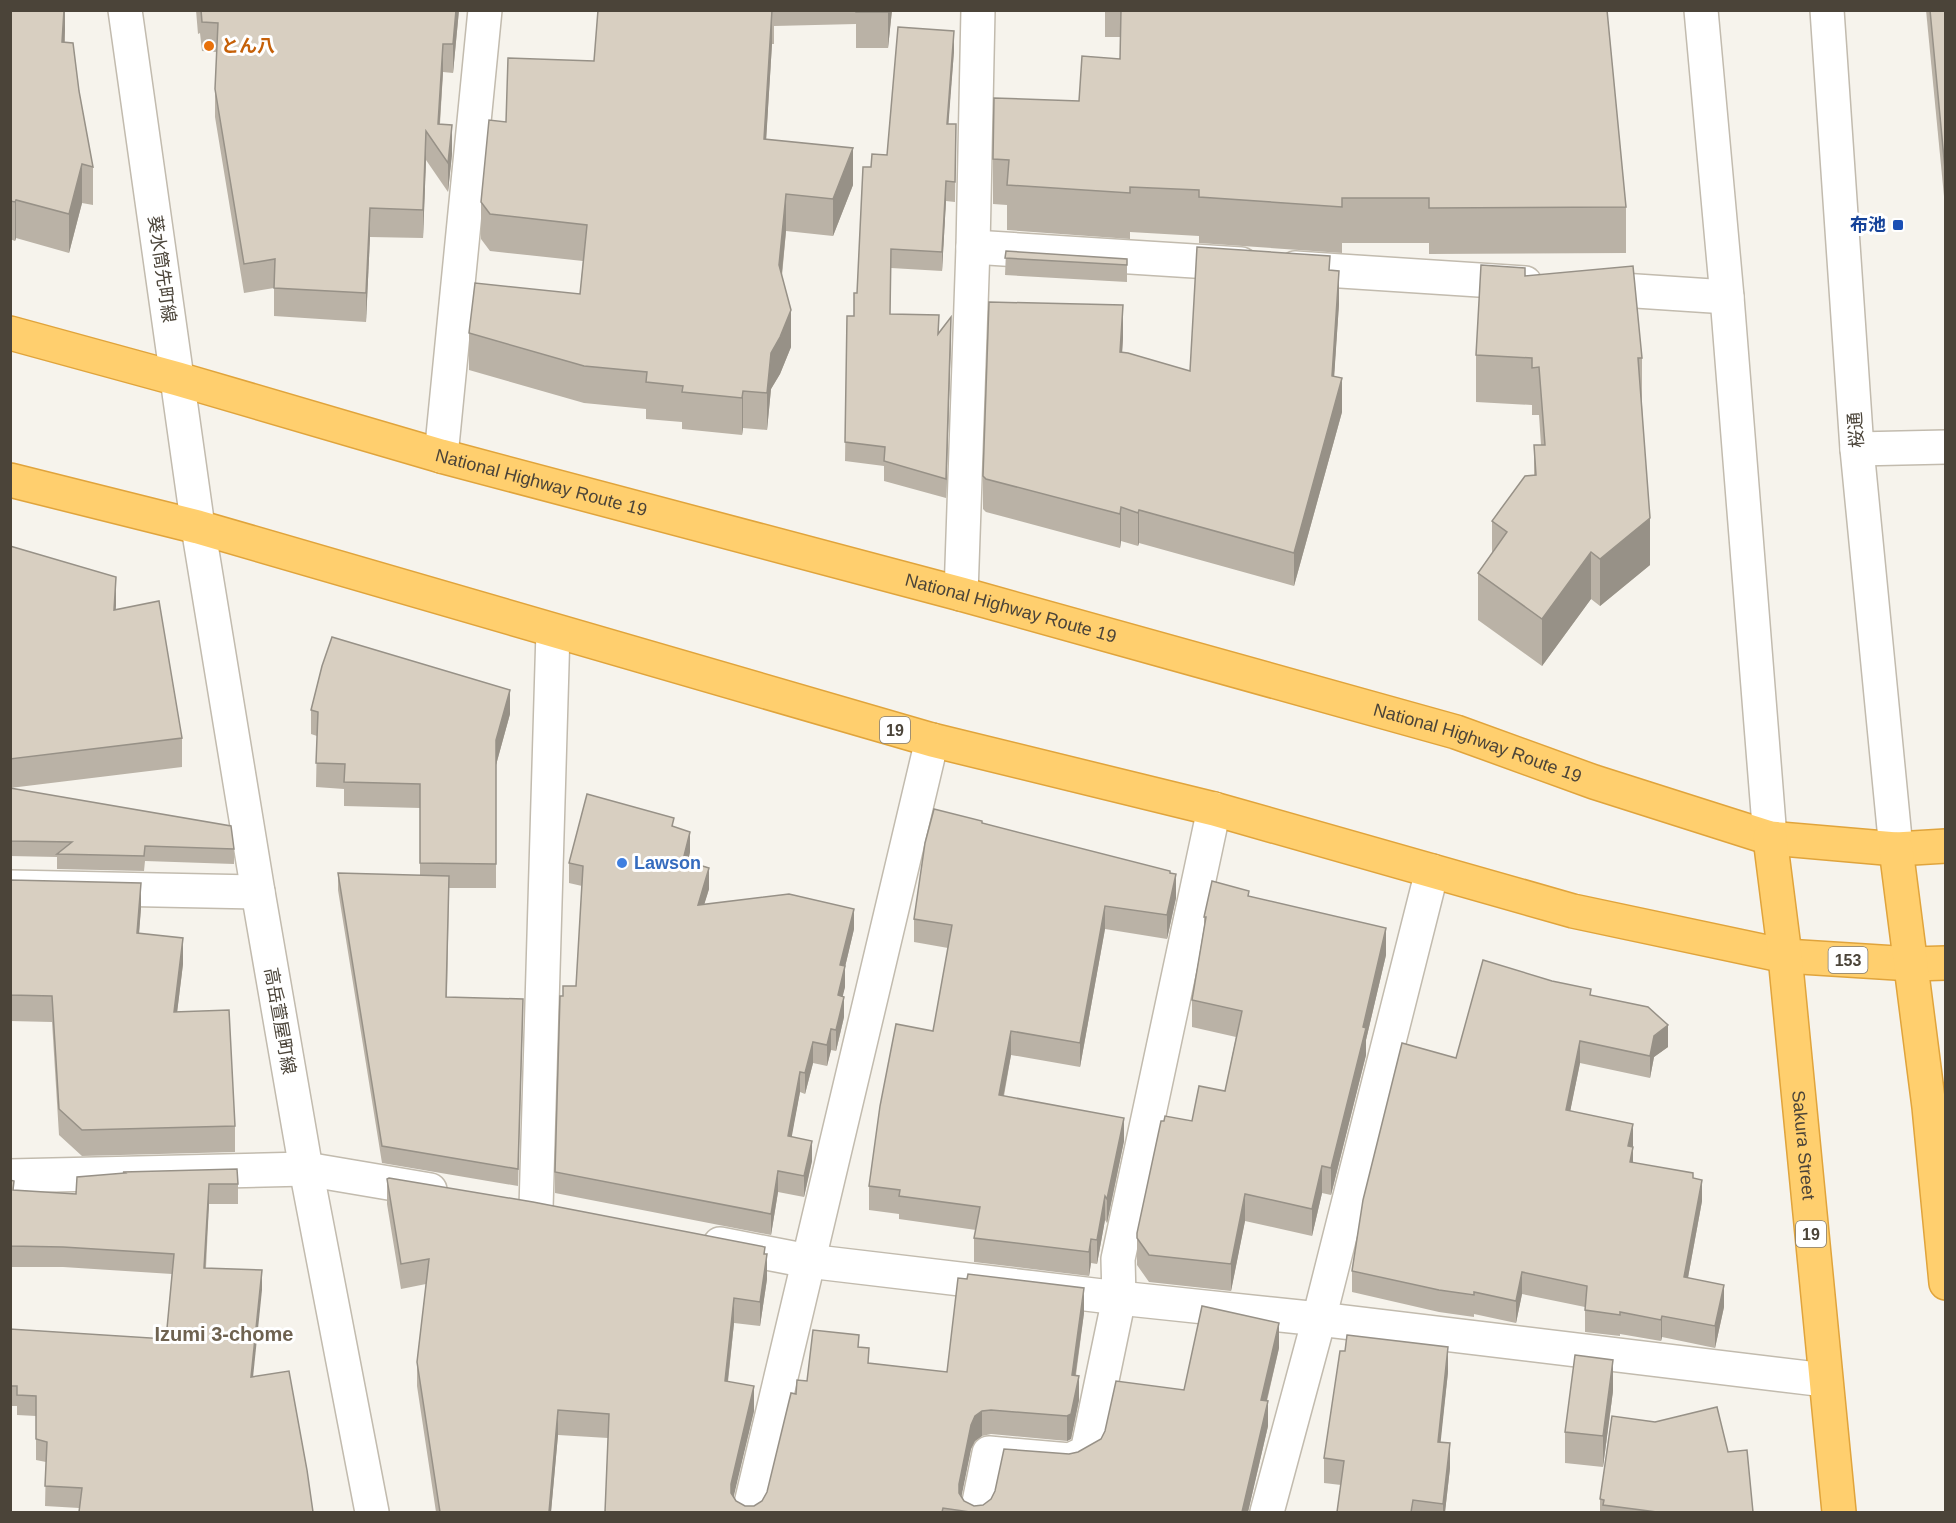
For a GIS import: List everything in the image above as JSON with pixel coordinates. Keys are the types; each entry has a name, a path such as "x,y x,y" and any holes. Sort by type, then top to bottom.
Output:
{"highway":[{"name":"National Highway Route 19","path":"10,333 178,379 441,456 961,594 1456,732 1594,782 1770,838 1896,849 1946,846"},
{"name":"19","path":"10,480 198,527 932,740 1214,809 1573,910 1785,956 1770,838"},
{"path":"1896,849 1912,964 1937,1107 1946,1283"},
{"name":"153","path":"1785,956 1912,964 1946,963"},
{"name":"Sakura Street","path":"1785,956 1839,1512"}],"street":[{"name":"葵水筒先町線","path":"125,10 198,527"},
{"path":"441,456 485,10"},
{"path":"961,594 973,247 978,10"},
{"path":"1701,10 1727,297 1770,838"},
{"name":"桜通","path":"1827,10 1857,449 1896,849"},
{"path":"973,247 1727,297"},
{"path":"1857,449 1946,447"},
{"name":"高岳萱屋町線","path":"198,527 306,1170 372,1512"},
{"path":"536,1208 553,631"},
{"path":"749,1512 932,740"},
{"path":"977,1512 989,1453 1070,1460 1087,1452 1119,1298 1118,1259 1214,809"},
{"path":"1267,1512 1319,1318 1432,871"},
{"path":"10,887 258,892"},
{"path":"10,1176 306,1170 456,1194"},
{"path":"502,1202 570,1215"},
{"path":"695,1239 808,1261 1119,1298 1319,1318 1825,1380"}],"building":[{"path":"10,10 64,10 62,42 73,43 93,167 82,164 69,214 16,200 15,202 10,201"},
{"path":"201,10 456,10 453,44 443,44 438,124 452,125 448,163 426,131 423,210 370,208 366,293 274,288 275,259 244,264 215,89 218,23 202,22"},
{"path":"598,10 772,10 764,139 853,148 833,199 786,194 779,265 791,310 771,353 767,393 743,391 742,398 682,392 683,386 646,382 647,372 584,366 469,333 475,283 580,294 587,225 490,214 481,202 489,120 506,122 508,58 594,61"},
{"path":"856,10 888,10 888,12 856,12"},
{"path":"1121,10 1607,10 1626,207 1429,208 1429,198 1342,198 1342,207 1199,197 1199,190 1130,187 1130,193 1007,185 1009,160 993,159 994,98 1079,101 1082,56 1120,59"},
{"path":"1930,10 1946,10 1946,180"},
{"path":"898,27 954,31 947,124 956,124 955,182 946,181 942,252 891,249 890,314 939,315 938,334 951,317 946,479 884,461 885,447 845,442 847,316 854,316 854,293 857,293 863,167 871,167 872,154 887,155"},
{"path":"1197,247 1330,256 1329,270 1339,271 1332,376 1342,378 1294,553 1139,510 1138,513 1121,507 1120,514 986,479 983,476 989,302 1123,305 1120,352 1190,371"},
{"path":"1006,251 1127,259 1127,265 1005,258"},
{"path":"1481,265 1525,268 1525,276 1633,266 1642,358 1638,358 1650,518 1600,559 1591,552 1542,619 1478,573 1507,532 1492,521 1525,476 1536,475 1534,445 1545,445 1539,367 1532,368 1532,358 1476,355"},
{"path":"10,546 116,577 114,610 159,601 182,738 10,759"},
{"path":"332,637 510,690 496,740 496,864 420,863 420,784 344,782 345,764 316,763 318,712 311,710"},
{"path":"10,788 231,826 234,849 145,846 144,856 57,854 72,842 10,841"},
{"path":"587,794 674,818 672,826 690,832 683,860 709,868 698,905 789,894 854,909 840,965 845,966 838,995 844,997 836,1030 831,1029 827,1045 813,1042 805,1073 800,1072 788,1136 812,1141 804,1176 778,1171 771,1214 555,1172 560,996 563,996 563,986 576,986 583,866 569,863"},
{"path":"934,809 1176,874 1167,915 1105,906 1080,1043 1011,1031 999,1095 1124,1118 1097,1240 1091,1239 1089,1252 974,1238 980,1207 899,1196 900,1190 869,1186 880,1106 896,1024 933,1031 952,925 914,919 925,843"},
{"path":"338,873 449,876 446,997 523,999 518,1169 382,1146"},
{"path":"10,880 141,883 137,933 183,938 174,1012 229,1010 235,1126 82,1130 59,1109 52,996 10,995"},
{"path":"1212,881 1249,891 1248,896 1386,928 1363,1027 1366,1028 1331,1168 1322,1166 1312,1209 1245,1194 1231,1264 1149,1255 1137,1238 1161,1121 1164,1121 1165,1116 1192,1121 1199,1086 1225,1091 1242,1011 1192,1000 1206,917 1204,917"},
{"path":"1483,960 1552,981 1591,989 1590,995 1648,1007 1668,1025 1654,1036 1650,1056 1580,1041 1566,1110 1633,1124 1628,1146 1633,1147 1630,1162 1693,1173 1693,1178 1702,1180 1684,1277 1724,1285 1715,1326 1662,1316 1661,1320 1620,1312 1620,1315 1585,1310 1587,1286 1522,1272 1516,1301 1474,1292 1474,1295 1439,1290 1352,1271 1363,1200 1402,1043 1456,1058"},
{"path":"237,1169 238,1184 209,1184 204,1268 262,1270 251,1377 289,1371 313,1512 79,1512 82,1488 45,1486 47,1442 36,1439 36,1396 17,1395 17,1386 10,1386 10,1329 166,1339 174,1254 10,1246 10,1180 14,1181 13,1190 76,1194 77,1177 125,1173 123,1172"},
{"path":"387,1179 533,1202 765,1247 764,1254 767,1254 760,1302 734,1298 725,1381 754,1386 731,1484 731,1493 736,1501 745,1506 754,1506 762,1501 767,1492 791,1393 796,1394 797,1380 807,1381 813,1330 859,1335 858,1347 869,1348 868,1363 947,1372 958,1278 967,1279 968,1274 1084,1288 1072,1375 1079,1376 1071,1414 1067,1416 991,1410 982,1411 975,1416 971,1425 959,1484 959,1493 964,1501 974,1506 983,1505 991,1499 995,1491 1004,1449 1069,1454 1078,1452 1101,1439 1105,1431 1116,1381 1184,1390 1202,1306 1279,1323 1261,1400 1268,1401 1242,1512 970,1512 943,1508 942,1512 605,1512 609,1414 558,1410 549,1512 440,1512 417,1362 429,1259 401,1264"},
{"path":"1347,1335 1448,1347 1438,1442 1450,1443 1443,1504 1413,1500 1411,1512 1337,1512 1344,1461 1324,1458 1340,1351 1345,1351"},
{"path":"1575,1355 1613,1360 1603,1436 1565,1432"},
{"path":"1717,1407 1728,1452 1747,1450 1753,1512 1657,1512 1603,1505 1604,1500 1600,1499 1612,1416 1655,1422"}],"place":[{"name":"とん八","path":"209,46"},
{"name":"布池","path":"1898,225"},
{"name":"Lawson","path":"622,863"}],"district":[{"name":"Izumi 3-chome","path":"224,1334"}]}
